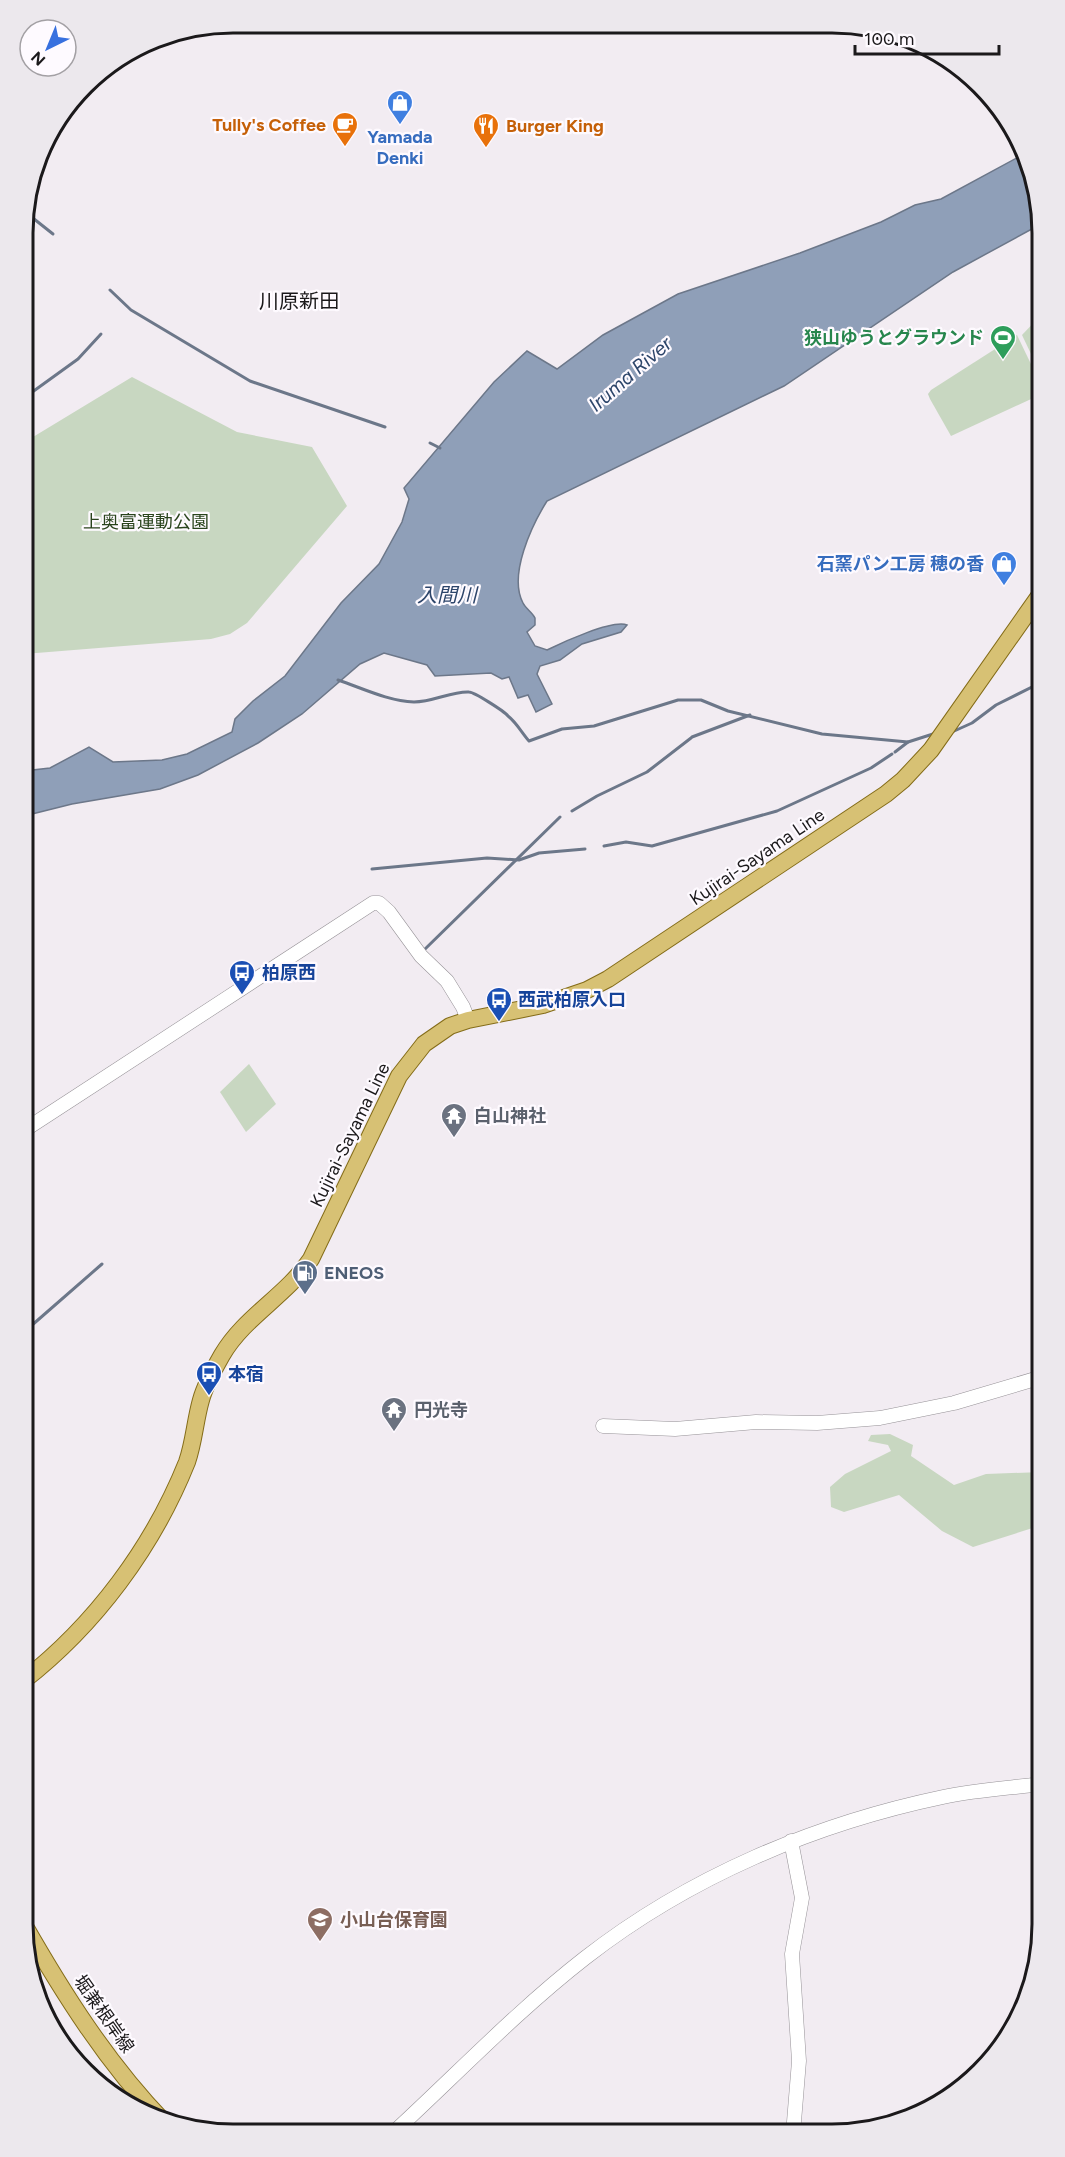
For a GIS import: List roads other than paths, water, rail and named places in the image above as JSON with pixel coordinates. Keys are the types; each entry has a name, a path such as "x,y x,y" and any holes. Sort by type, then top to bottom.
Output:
{"main road":[{"name":"Kujirai-Sayama Line","path":"33,1672 85,1623 133,1565 188,1460 201,1398 222,1355 243,1327 291,1285 311,1259 345,1184 409,1060 436,1034 468,1020 543,1005 598,984 886,794 903,780 931,750 1032,606"},
{"name":"堀兼根岸線","path":"34,1942 88,2028 152,2107"}],"street":[{"path":"33,1124 373,903 379,903 389,912 415,949 447,981 468,1020"},
{"path":"603,1426 675,1429 756,1422 817,1423 880,1418 954,1403 1032,1380"},
{"path":"403,2124 539,1996 586,1958 648,1914 700,1884 791,1841 943,1797 1032,1785"},
{"path":"791,1841 802,1898 792,1954 799,2061 794,2124"}],"water":[{"name":"入間川","path":"1017,158 1028,194 1032,229 953,272 784,386 547,501 529,536 518,579 523,603 535,618 535,625 527,632 535,646 547,650 599,628 627,625 621,632 582,644 560,660 540,666 537,674 552,704 536,712 528,695 518,698 509,677 502,679 491,673 435,676 427,665 384,653 360,664 302,714 258,743 198,775 160,789 72,804 33,814 33,770 50,768 89,747 113,762 162,760 187,754 232,732 235,719 253,701 285,676 341,603 379,564 402,522 409,499 404,488 494,382 527,351 557,369 603,335 678,294 800,253 881,222 915,205 941,199"}],"waterway":[{"path":"33,218 53,234"},
{"path":"110,290 131,310 250,381 385,427"},
{"path":"33,392 78,359 101,334"},
{"path":"430,443 440,448"},
{"path":"338,680 385,697 414,702 469,692 489,702 514,721 529,741 562,729 594,726 678,700 701,700 728,711 822,734 908,742"},
{"path":"952,732 972,723 996,705 1032,687"},
{"path":"692,737 750,715"},
{"path":"895,752 908,742 933,734"},
{"path":"572,811 647,772 691,738"},
{"path":"604,846 626,842 652,846 777,811 871,768 892,754"},
{"path":"423,951 560,817"},
{"path":"372,869 487,858 519,860 539,853 585,849"},
{"path":"33,1324 102,1264"}],"place":[{"name":"Yamada Denki","path":"400,126"},
{"name":"Tully's Coffee","path":"345,148"},
{"name":"Burger King","path":"486,149"},
{"name":"狭山ゆうとグラウンド","path":"1003,361"},
{"name":"石窯パン工房 穂の香","path":"1004,587"},
{"name":"柏原西","path":"242,996"},
{"name":"西武柏原入口","path":"499,1023"},
{"name":"白山神社","path":"454,1139"},
{"name":"ENEOS","path":"305,1296"},
{"name":"本宿","path":"209,1397"},
{"name":"円光寺","path":"394,1433"},
{"name":"小山台保育園","path":"320,1943"}],"district":[{"name":"川原新田","path":"299,301"}],"water label":[{"name":"Iruma River","path":"630,374"}],"park label":[{"name":"上奥富運動公園","path":"146,522"}]}
